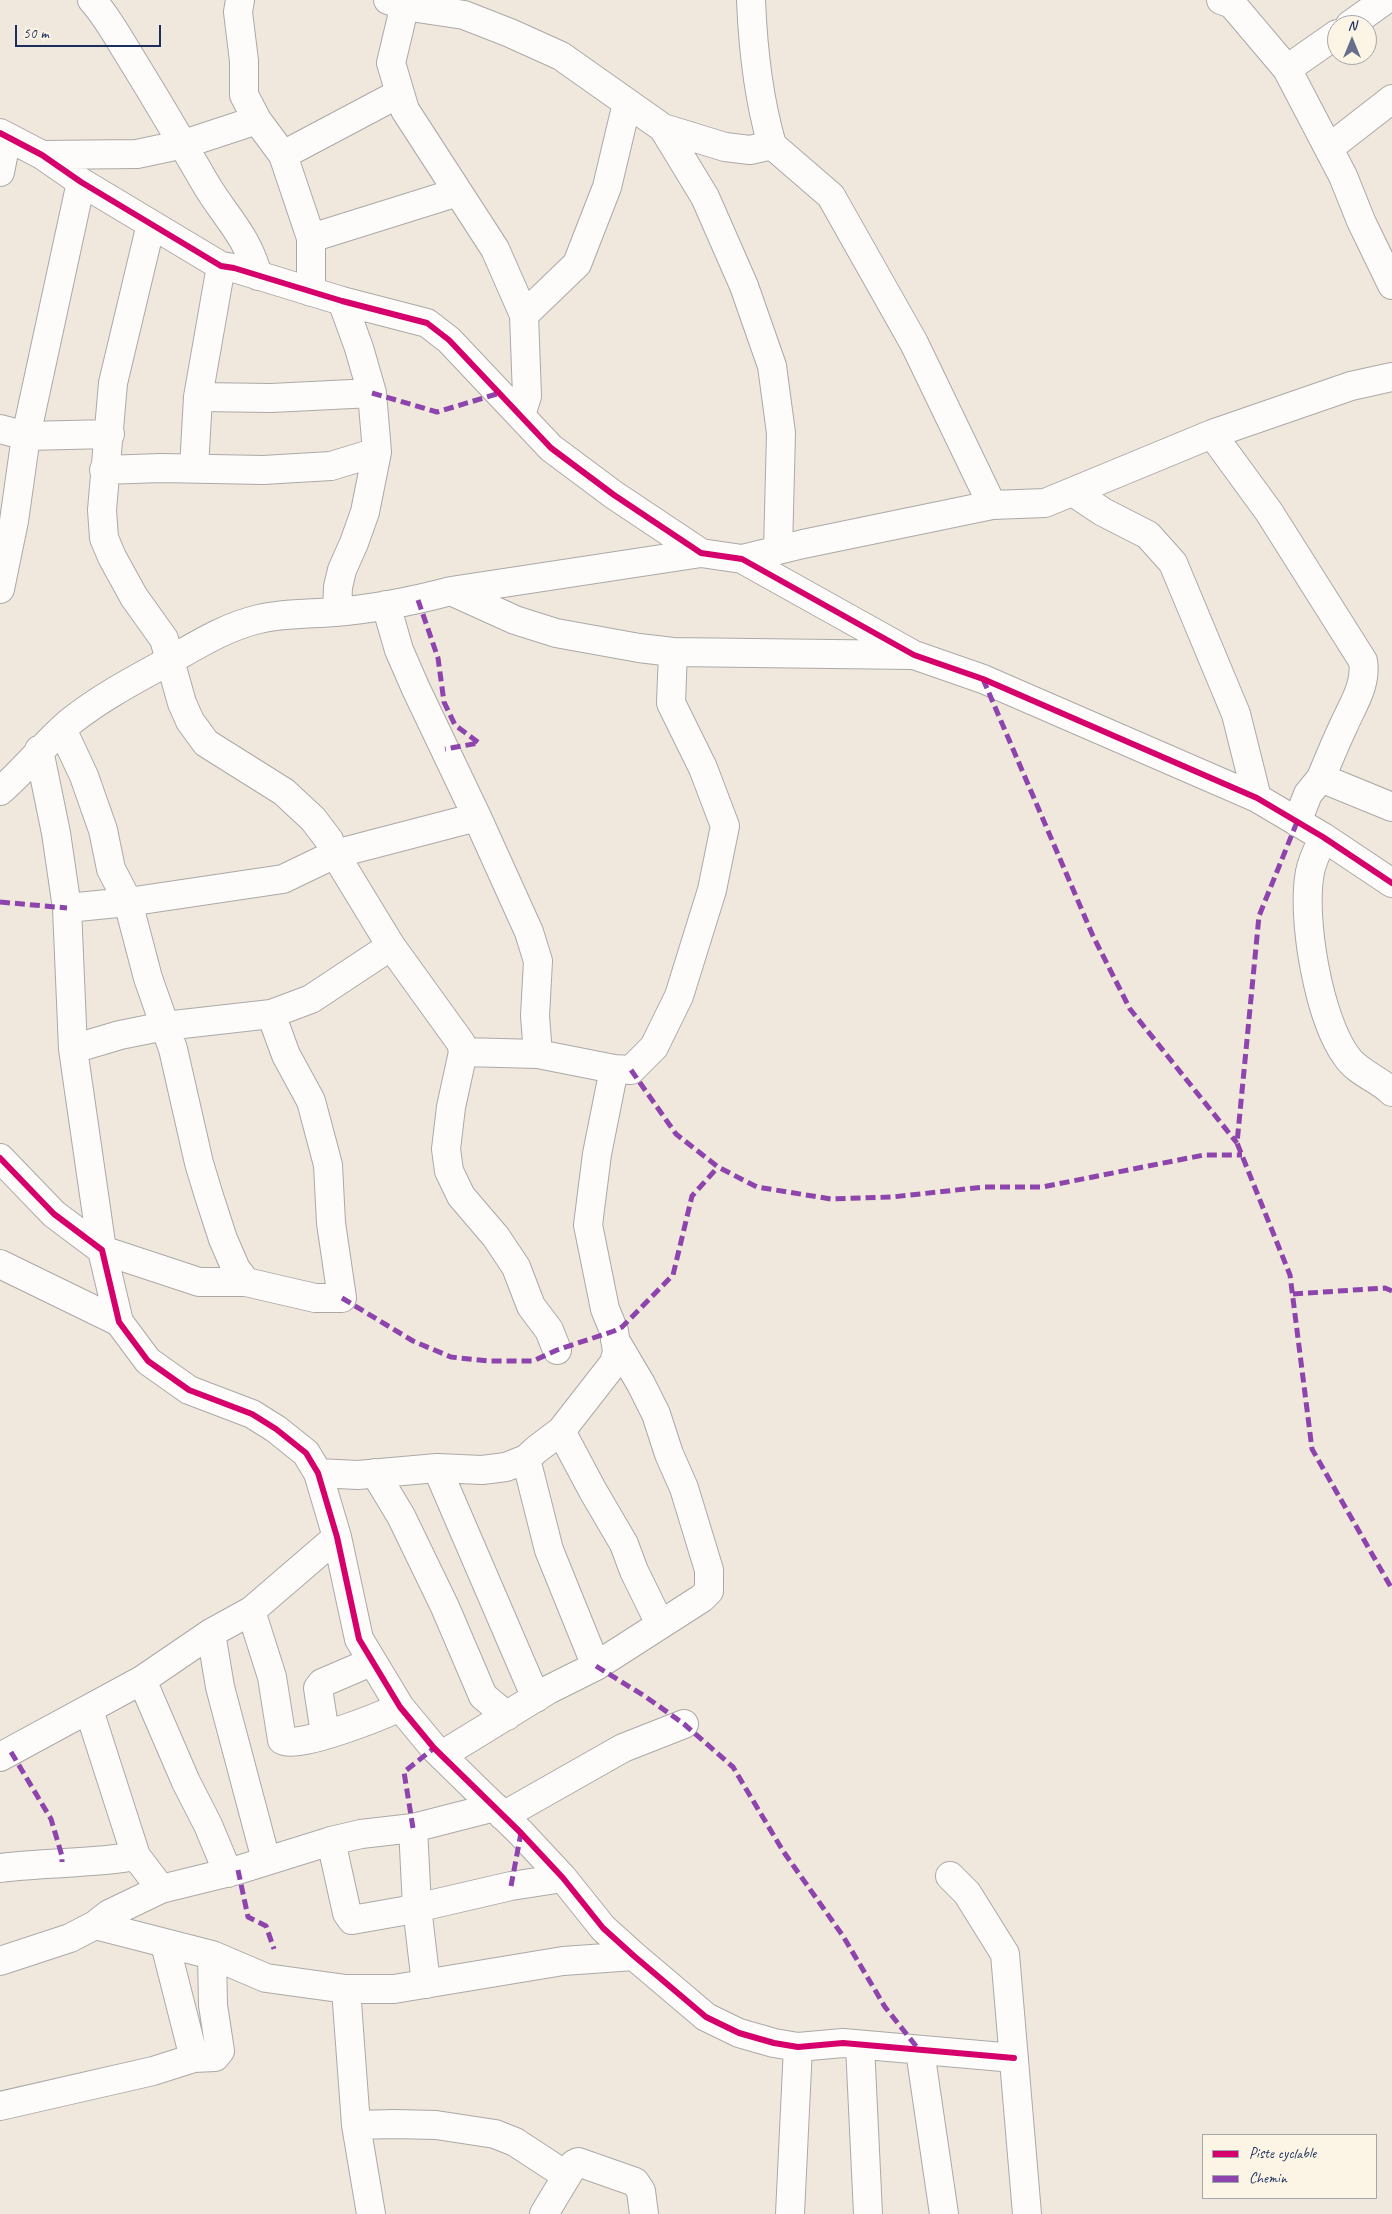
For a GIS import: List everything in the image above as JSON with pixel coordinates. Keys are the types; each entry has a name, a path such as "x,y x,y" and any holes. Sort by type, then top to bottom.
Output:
{"street":[{"path":"92,0 119,37 184,144 205,183 243,237 253,256 258,276"},
{"path":"240,0 238,12 244,61 244,95 257,120 283,155 311,238 311,292"},
{"path":"751,0 756,78 772,145 831,196 914,343 992,505"},
{"path":"1364,15 1384,0"},
{"path":"521,416 527,396 524,315 494,249 405,110 391,63 399,2 464,15 510,33 560,56 663,128 725,147 750,150 772,145"},
{"path":"1230,2 1287,69 1389,272"},
{"path":"1287,69 1327,41"},
{"path":"283,155 400,93"},
{"path":"1328,148 1392,99"},
{"path":"524,315 577,264 606,188 628,103"},
{"path":"42,155 137,154 184,144 257,120"},
{"path":"663,128 705,197 744,286 772,366 781,434 778,550"},
{"path":"0,172 4,135 42,155 81,182 221,266 427,323 450,340 551,448 606,490 701,553"},
{"path":"0,589 14,521 26,436 81,182"},
{"path":"311,238 458,192"},
{"path":"151,224 113,383 110,434 104,470 102,510 104,538 134,597 164,639 169,661 190,721 206,743 284,792 313,819 329,840 335,854 391,946 461,1043 463,1052 451,1107 446,1149 449,1171 461,1196 487,1225 516,1266 531,1306 549,1330 557,1350"},
{"path":"194,468 198,397 221,266"},
{"path":"337,612 342,570 365,512 377,452 372,393 359,348 342,301"},
{"path":"742,559 992,505 1045,504 1212,434 1351,386 1392,377"},
{"path":"198,397 271,398 372,393"},
{"path":"0,429 26,436 110,434"},
{"path":"1212,434 1269,512 1363,661 1365,672 1356,700 1321,778 1308,794 1297,822"},
{"path":"104,470 194,468 263,470 332,466 377,452"},
{"path":"1073,492 1103,512 1148,535 1173,563 1236,714 1257,798"},
{"path":"0,791 62,729 117,689 207,638 231,628 284,614 337,612 386,605 418,600 451,591 701,553 742,559 914,655 983,679 1257,798 1324,837 1392,883"},
{"path":"451,591 514,620 556,633 639,648 674,652 914,655"},
{"path":"386,605 399,650 416,689 529,932 538,961 536,1016 538,1054"},
{"path":"463,1052 538,1054 614,1069 631,1070 654,1047 678,996 712,890 724,826 703,768 671,703 674,652"},
{"path":"62,729 84,776 103,830 111,868 128,902 148,978 165,1026 209,1196 223,1239 236,1269 246,1282"},
{"path":"39,750 56,833 67,908 73,1049 102,1250 119,1322 148,1361 189,1390 252,1414 276,1428 306,1453 318,1473 337,1537 357,1631 371,1662 400,1707 442,1755 563,1878 603,1928 706,2017 739,2033 774,2044 798,2047 843,2044 1014,2058"},
{"path":"1321,778 1392,807"},
{"path":"67,908 128,902 283,878 335,854 477,817"},
{"path":"1324,837 1310,872 1308,907 1316,983 1336,1041 1348,1059 1365,1075 1392,1092"},
{"path":"73,1049 120,1035 165,1026 271,1014 311,999 391,946"},
{"path":"0,1158 54,1214 102,1250 198,1282 246,1282 315,1298 342,1298 331,1223 328,1166 310,1101 286,1055 271,1014"},
{"path":"318,1473 375,1473 437,1468 482,1470 506,1467 526,1459 562,1431 614,1363 617,1352 614,1331 605,1309 588,1225 597,1154 614,1069"},
{"path":"0,1264 119,1322"},
{"path":"442,1755 536,1698 596,1666 702,1598 709,1591 709,1570 684,1488 669,1454 656,1414 615,1340"},
{"path":"562,1431 593,1492 624,1544 634,1571 660,1624"},
{"path":"526,1459 549,1550 596,1666"},
{"path":"437,1468 536,1698"},
{"path":"375,1473 401,1516 445,1607 483,1696 507,1716"},
{"path":"0,1757 142,1680 211,1633 251,1611 337,1537"},
{"path":"251,1611 272,1677 282,1740 286,1742 300,1741 326,1734 369,1721 400,1707"},
{"path":"211,1633 220,1687 266,1860"},
{"path":"326,1734 318,1688 322,1683 371,1662"},
{"path":"142,1680 228,1873"},
{"path":"89,1710 136,1856 161,1889"},
{"path":"0,1960 70,1938 95,1925 109,1914 161,1889 228,1873 266,1860 361,1834 413,1828 499,1811 623,1748 684,1724"},
{"path":"413,1828 417,1907 426,1984"},
{"path":"331,1841 349,1918 357,1920 511,1886 563,1878"},
{"path":"0,1868 62,1862 79,1863 136,1856"},
{"path":"950,1876 967,1893 1005,1954 1021,2161 1027,2214"},
{"path":"95,1925 212,1955 266,1978 346,1989 394,1989 563,1961 634,1956"},
{"path":"165,1944 194,2058"},
{"path":"0,2106 153,2071 194,2058 215,2057 220,2051 213,2005 212,1955"},
{"path":"346,1989 356,2125 371,2214"},
{"path":"860,2045 868,2214"},
{"path":"790,2214 798,2047"},
{"path":"920,2050 944,2214"},
{"path":"356,2125 436,2125 495,2134 514,2142 568,2176"},
{"path":"544,2214 574,2164 582,2162 635,2182 641,2191 644,2214"}],"marked path":[{"path":"372,393 437,412 500,393"},
{"path":"418,600 438,658 444,702 455,725 479,743 445,749"},
{"path":"983,679 1093,936 1130,1009 1237,1143"},
{"path":"1297,822 1259,916 1237,1143 1290,1275 1312,1449 1392,1589"},
{"path":"0,902 67,908"},
{"path":"631,1070 676,1134 718,1167 757,1187 831,1199 892,1197 984,1187 1042,1187 1204,1155 1242,1155"},
{"path":"342,1298 413,1341 451,1357 488,1361 533,1361 557,1350 622,1327 673,1275 692,1196 718,1167"},
{"path":"1293,1294 1385,1288 1392,1291"},
{"path":"596,1666 646,1697 684,1724 733,1767 783,1851 843,1936 885,2007 920,2051"},
{"path":"413,1828 404,1772 434,1748"},
{"path":"11,1752 51,1819 62,1862"},
{"path":"511,1886 521,1833"},
{"path":"238,1870 248,1917 266,1926 274,1949"}],"cycle path":[{"path":"0,133 42,155 81,182 221,266 234,268 342,301 427,323 449,340 551,448 614,495 701,553 742,559 914,655 983,679 1257,798 1323,837 1392,883"},
{"path":"0,1158 54,1214 102,1250 119,1322 148,1361 189,1390 252,1414 276,1429 306,1453 318,1473 337,1537 359,1639 400,1707 434,1748 521,1833 563,1878 603,1928 634,1956 706,2017 739,2033 774,2043 798,2047 843,2043 1014,2058"}]}
